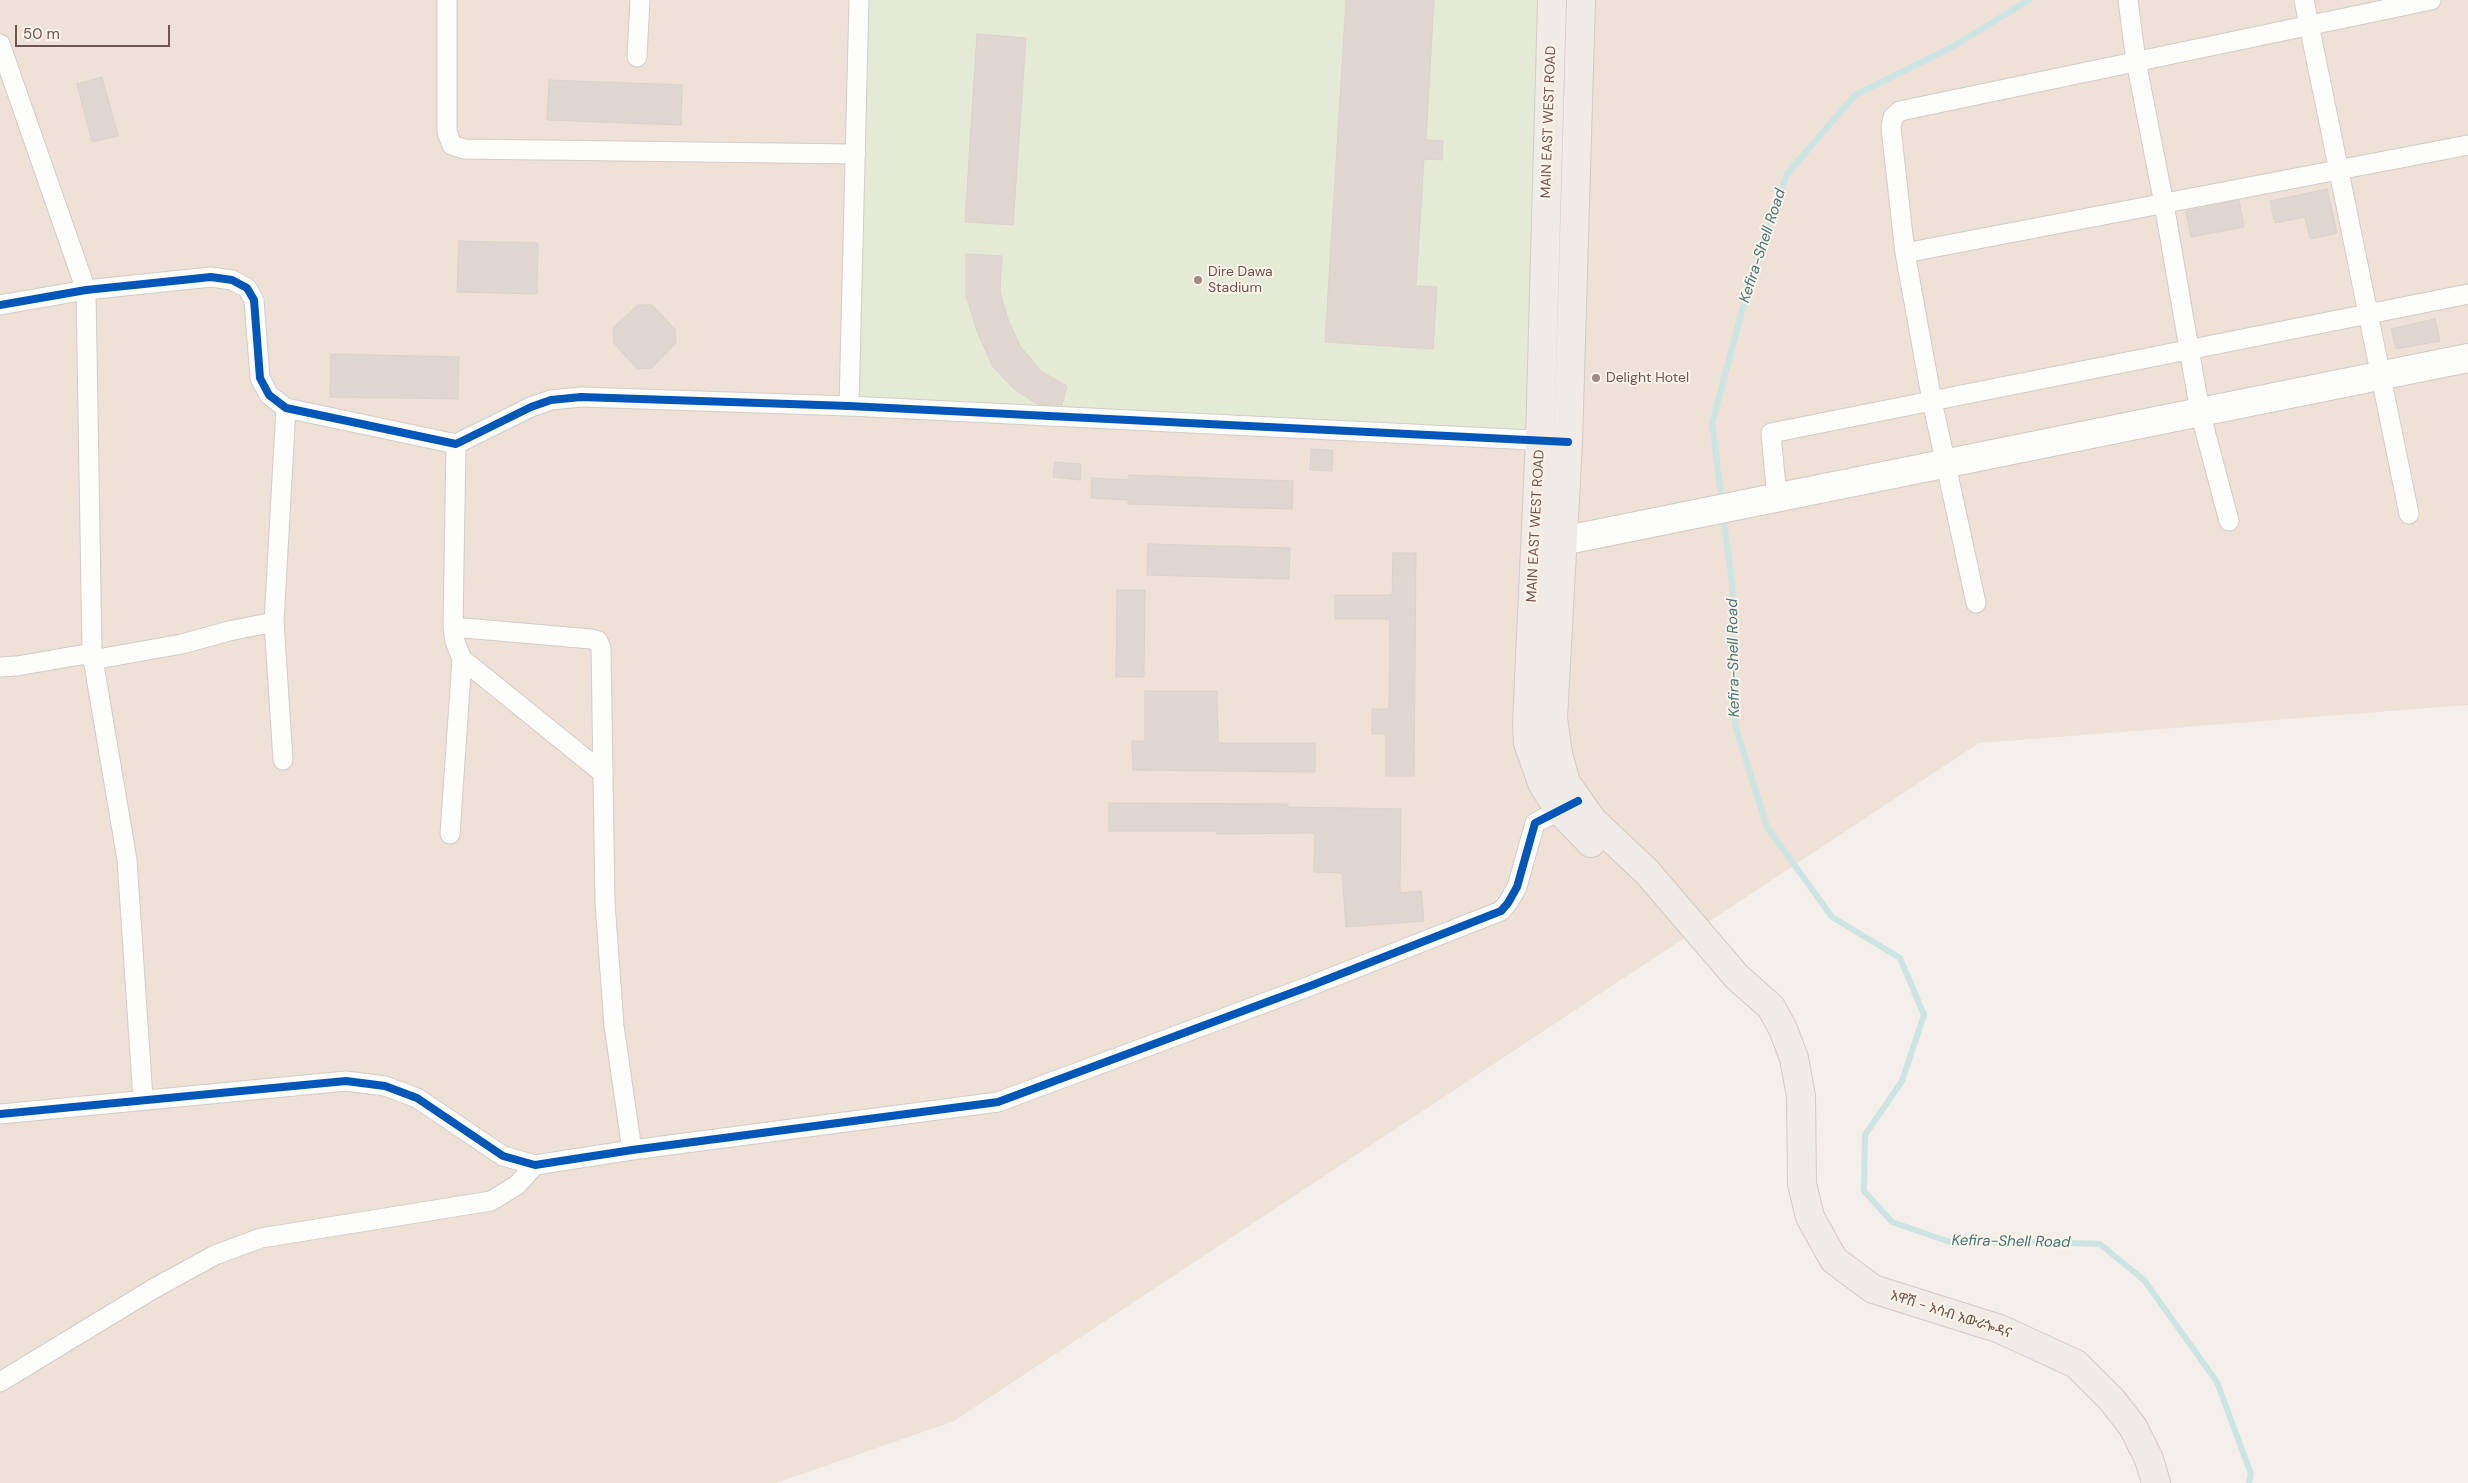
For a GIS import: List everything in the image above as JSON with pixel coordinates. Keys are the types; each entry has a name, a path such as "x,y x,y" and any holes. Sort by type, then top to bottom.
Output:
{"main road":[{"name":"MAIN EAST WEST ROAD","path":"1552,0 1540,440 1528,743 1542,783 1568,806 1597,849 1672,900 1737,977 1771,1007 1783,1029 1794,1058 1801,1096 1802,1184 1810,1217 1834,1260"},
{"name":"MAIN EAST WEST ROAD","path":"1568,806 1566,783 1558,754 1554,718 1568,442 1582,0"},
{"path":"1550,56 1580,58"},
{"name":"አዋሽ - አሳብ አውራጐዳና","path":"1834,1260 1872,1289 2000,1329 2076,1364 2112,1400 2132,1427 2148,1459 2156,1483"}],"street":[{"path":"448,0 446,132 452,145 464,149 856,154"},
{"path":"637,57 640,0"},
{"path":"849,406 859,0"},
{"path":"2128,0 2136,62 2164,204 2200,412 2229,522"},
{"path":"2304,0 2408,514"},
{"path":"1976,603 1932,401 1905,253 1890,128 1893,117 1900,111 2431,0"},
{"path":"0,44 86,290 92,657 127,860 143,1099"},
{"path":"1905,253 2468,145"},
{"path":"0,305 86,290 211,277 232,280 247,288 254,300 260,378 269,394 286,408 456,444 531,406 551,400 581,397 849,406 1568,442"},
{"path":"1777,498 1771,433 2468,294"},
{"path":"1535,539 1562,541 2468,358"},
{"path":"283,760 274,622 286,408"},
{"path":"450,834 462,659 455,642 453,627 456,444"},
{"path":"0,667 92,657 182,644 229,631 274,622"},
{"path":"453,627 598,641 601,648 605,903 613,1016 632,1150"},
{"path":"462,659 603,774"},
{"path":"0,1114 346,1081 385,1086 417,1098 503,1156 536,1165 632,1150 998,1102 1038,1089 1310,986 1500,911 1508,903 1517,887 1532,827 1538,820 1568,806"},
{"path":"0,1382 153,1288 215,1255 260,1238 491,1201 517,1185 536,1165"}],"shaded area":[{"path":"0,0 2468,0 2468,705 1979,743 954,1421 776,1483 0,1483"}],"green space":[{"name":"Dire Dawa Stadium","path":"859,0 1552,0 1540,440 849,406"}],"building":[{"path":"1346,0 1434,0 1426,140 1443,141 1442,160 1424,159 1416,286 1437,287 1433,349 1325,342"},
{"path":"977,34 1026,38 1013,225 965,222"},
{"path":"102,77 118,136 92,142 77,84"},
{"path":"549,80 682,85 681,125 547,120"},
{"path":"2327,189 2337,233 2310,239 2305,217 2275,223 2270,201"},
{"path":"2239,200 2244,227 2191,237 2186,211"},
{"path":"459,241 538,243 537,294 457,292"},
{"path":"966,254 1002,256 1000,292 1008,319 1020,346 1042,372 1067,386 1062,405 1037,404 1014,389 993,367 977,331 966,295"},
{"path":"638,305 652,305 675,329 676,343 652,368 637,369 614,343 613,328"},
{"path":"2435,319 2440,341 2396,349 2391,329"},
{"path":"331,354 459,357 458,399 330,397"},
{"path":"1311,449 1333,450 1332,471 1310,470"},
{"path":"1055,462 1081,464 1080,480 1053,477"},
{"path":"1129,475 1293,481 1292,509 1128,504 1128,500 1091,498 1092,478 1129,480"},
{"path":"1148,544 1290,548 1289,579 1147,575"},
{"path":"1393,553 1416,553 1414,776 1386,776 1386,734 1372,734 1372,709 1389,709 1390,619 1335,619 1335,595 1392,595"},
{"path":"1117,590 1145,590 1144,677 1116,677"},
{"path":"1145,691 1217,691 1218,743 1315,743 1315,772 1133,770 1132,741 1145,741"},
{"path":"1109,803 1288,804 1288,807 1401,809 1400,893 1421,891 1424,921 1346,927 1342,873 1314,872 1315,833 1217,834 1217,831 1109,831"}],"waterway":[{"name":"Kefira-Shell Road","path":"1722,502 1712,424 1749,284 1787,174 1855,95 1952,47 2029,0"},
{"name":"Kefira-Shell Road","path":"1723,514 1732,584 1735,725 1767,827 1832,917 1900,958 1924,1015 1902,1081 1865,1135 1864,1191 1892,1222 1953,1243 2016,1241 2100,1244 2144,1280 2217,1382 2251,1474 2249,1483"}],"cycle path":[{"path":"0,305 86,290 211,277 232,280 247,288 254,300 260,378 269,395 286,408 456,444 531,407 551,400 581,397 849,406 1568,442"},
{"path":"0,1114 346,1081 385,1086 417,1098 503,1156 535,1165 632,1150 998,1102 1310,986 1501,911 1517,887 1535,823 1578,801"}],"place":[{"name":"Dire Dawa Stadium","path":"1198,280"},
{"name":"Delight Hotel","path":"1596,378"}]}
